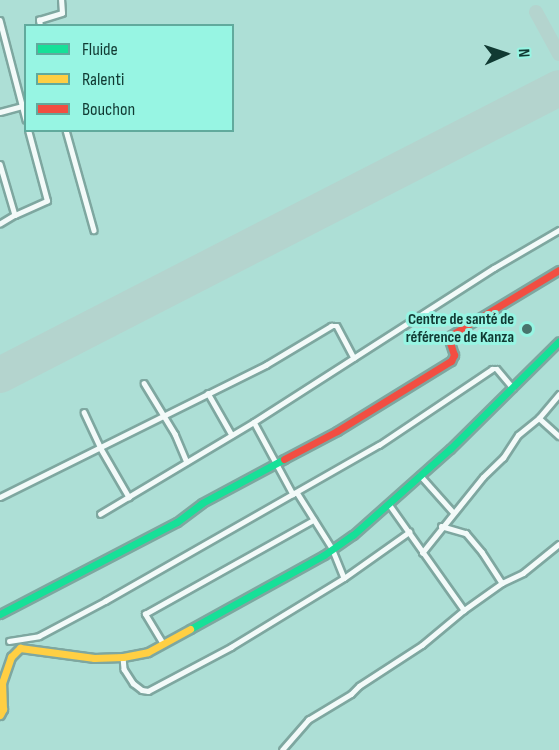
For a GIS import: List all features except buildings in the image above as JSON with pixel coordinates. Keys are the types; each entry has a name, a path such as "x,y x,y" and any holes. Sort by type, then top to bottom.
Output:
{"street":[{"path":"40,24 39,21 62,13 61,0"},
{"path":"0,20 23,106 0,112"},
{"path":"0,224 47,201 29,132"},
{"path":"67,132 94,230"},
{"path":"0,164 15,215"},
{"path":"100,514 254,422 494,268 559,230"},
{"path":"0,614 177,522 202,503 337,431 451,361 454,355 448,337 559,270"},
{"path":"0,497 266,365 331,326 337,327 354,358"},
{"path":"0,715 3,709 2,683 10,657 20,648 94,658 123,657 148,651 291,576 353,535 513,388 559,341"},
{"path":"9,641 39,636 62,625 165,564 379,445 492,369 497,369 513,388"},
{"path":"144,383 162,417 175,434 186,462"},
{"path":"208,393 232,435"},
{"path":"422,553 441,526 502,458 518,435 539,418 559,394"},
{"path":"84,412 100,447 129,497"},
{"path":"539,418 559,436"},
{"path":"254,422 293,494"},
{"path":"420,475 453,512"},
{"path":"293,494 298,494 332,548 344,578"},
{"path":"389,504 464,610"},
{"path":"163,644 145,614 313,520"},
{"path":"441,526 466,533 482,552 502,583"},
{"path":"123,657 124,669 133,682 142,690 148,691 216,656 344,578 409,532"},
{"path":"282,750 308,720 351,694 359,686 422,645 464,610 502,583 523,573 559,544"}],"taxiway":[{"path":"536,12 559,54"}],"runway":[{"path":"0,375 559,88"}],"traffic: fast":[{"path":"190,629 324,555 353,535 450,449 559,341"},
{"path":"0,614 177,522 202,503 284,459"}],"traffic: slow":[{"path":"0,715 3,709 2,683 11,657 20,648 94,658 123,657 148,652 190,629"}],"traffic: jam":[{"path":"284,459 337,431 451,361 454,355 448,337 559,270"}],"place":[{"name":"Centre de santé de référence de Kanza","path":"527,329"}]}
